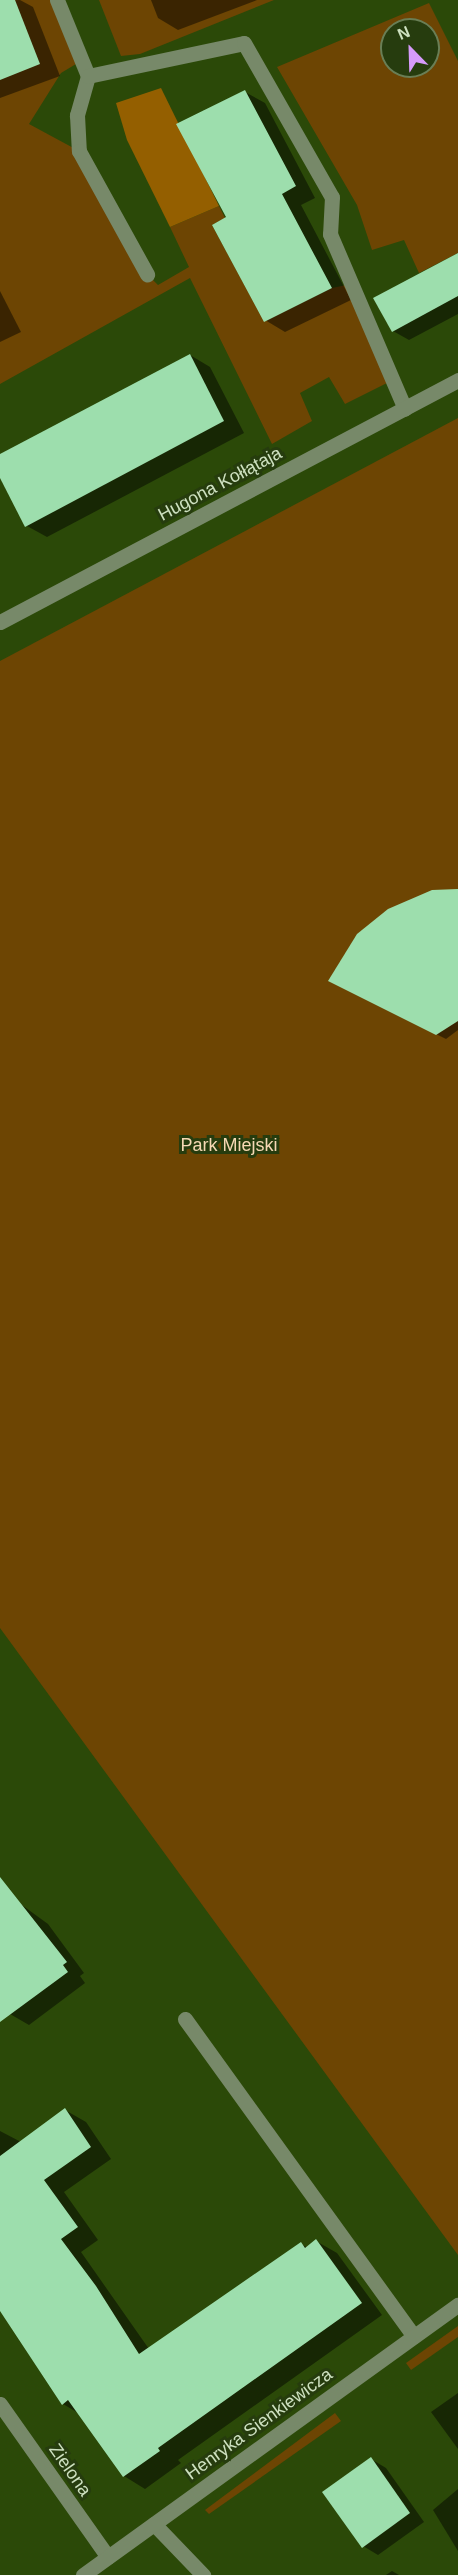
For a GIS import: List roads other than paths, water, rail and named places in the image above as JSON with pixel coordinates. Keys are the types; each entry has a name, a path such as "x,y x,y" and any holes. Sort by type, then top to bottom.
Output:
{"street":[{"path":"57,0 88,76 77,115 79,151 147,274"},
{"path":"88,76 244,43 332,197 330,234 405,409"},
{"name":"Hugona Kołłątaja","path":"0,622 458,380"},
{"path":"185,2019 414,2336"},
{"name":"Henryka Sienkiewicza","path":"83,2575 458,2305"},
{"name":"Zielona","path":"0,2404 108,2557"},
{"path":"154,2524 203,2575"}],"park label":[{"name":"Park Miejski","path":"229,1145"}]}
